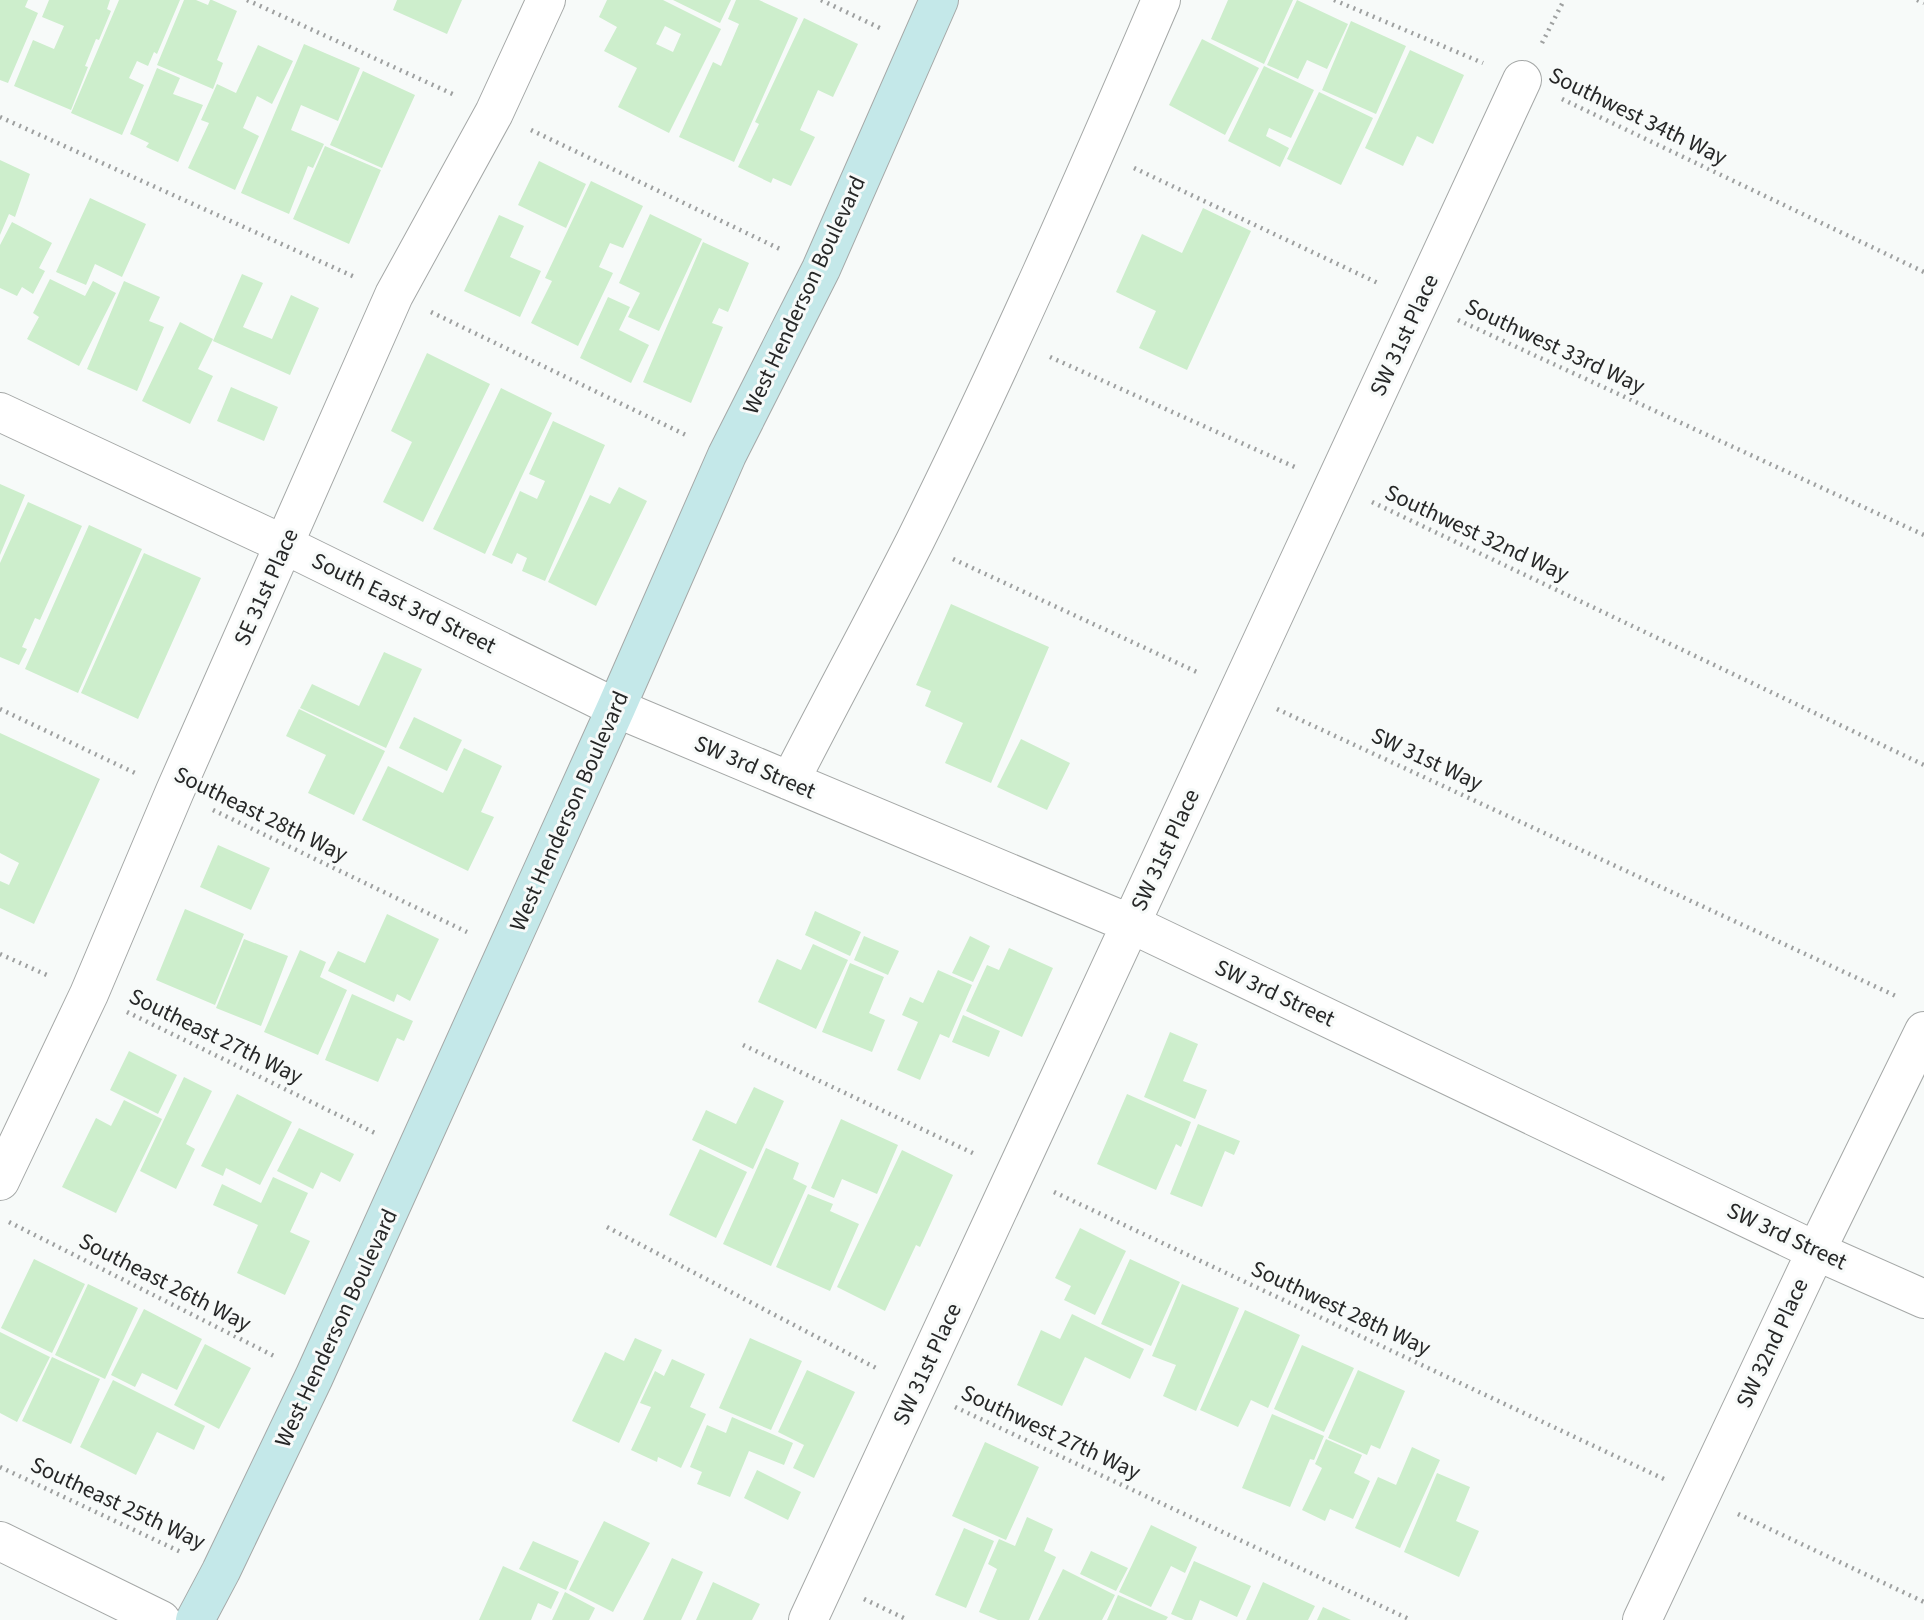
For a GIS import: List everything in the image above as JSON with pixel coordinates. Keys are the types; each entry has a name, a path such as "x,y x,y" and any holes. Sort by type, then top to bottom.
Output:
{"street":[{"name":"SE 31st Place","path":"0,1181 89,994 394,295 494,113 546,0"},
{"name":"West Henderson Boulevard","path":"195,1620 314,1377 616,708 727,455 821,269 939,0"},
{"path":"790,782 915,541 1097,150 1160,0"},
{"name":"SW 31st Place","path":"808,1620 1522,80"},
{"name":"South East 3rd Street","path":"0,412 285,545 616,708"},
{"name":"SW 3rd Street","path":"616,708 1131,925 1816,1251 1924,1299"},
{"name":"SW 32nd Place","path":"1642,1620 1816,1251 1924,1031"},
{"path":"0,1541 161,1620"}],"path":[{"path":"821,0 918,46"},
{"name":"Southwest 34th Way","path":"1334,0 1522,80 1924,272"},
{"path":"1917,0 1924,3"},
{"name":"Southwest 33rd Way","path":"1097,150 1924,535"},
{"name":"Southwest 32nd Way","path":"1010,340 1334,484 1924,765"},
{"name":"SW 31st Way","path":"915,541 1899,997"},
{"name":"Southeast 28th Way","path":"0,709 506,951"},
{"name":"Southeast 27th Way","path":"0,954 89,994 416,1153"},
{"name":"Southwest 28th Way","path":"743,1045 1924,1602"},
{"name":"Southeast 26th Way","path":"0,1218 314,1377"},
{"name":"Southwest 27th Way","path":"607,1227 916,1388 1410,1620"},
{"name":"Southeast 25th Way","path":"0,1467 221,1571"}],"building":[{"path":"0,0 28,0 25,7 38,13 8,83 0,80"},
{"path":"49,0 110,0 107,9 111,11 85,66 88,67 71,110 14,86 33,40 54,49 64,26 42,17"},
{"path":"119,0 180,0 157,54 154,52 148,66 137,61 129,78 144,85 122,135 71,113"},
{"path":"184,0 196,0 208,5 212,0 237,11 217,60 223,63 213,89 157,65"},
{"path":"397,0 462,0 447,34 393,10"},
{"path":"607,0 663,0 721,29 669,133 618,107 637,68 604,51 617,27 599,17","holes":["665,26 681,34 673,52 656,44"]},
{"path":"673,0 731,0 720,23"},
{"path":"736,0 759,0 798,18 734,162 679,137 713,62 721,66 739,24 728,19"},
{"path":"1228,0 1293,0 1264,64 1211,39"},
{"path":"1297,0 1348,24 1327,69 1307,60 1298,79 1267,65"},
{"path":"804,18 858,44 833,97 818,90 800,130 815,137 791,186 773,178 771,183 738,167 759,124 755,122"},
{"path":"1351,21 1406,46 1376,114 1322,90"},
{"path":"1202,39 1259,68 1225,135 1169,105"},
{"path":"304,44 360,68 338,121 301,105 291,130 324,144 313,168 308,166 289,214 241,193"},
{"path":"258,45 293,61 272,104 257,96 243,128 259,136 235,190 188,168 209,123 201,120 217,84 236,93"},
{"path":"1410,50 1464,75 1433,144 1417,136 1403,166 1365,148"},
{"path":"1264,66 1314,90 1291,138 1269,128 1266,136 1289,148 1280,167 1228,141"},
{"path":"157,68 180,78 173,94 203,105 178,162 146,147 149,143 130,134"},
{"path":"363,71 415,95 382,168 330,145"},
{"path":"1319,92 1373,118 1341,185 1287,159"},
{"path":"325,146 381,170 349,244 293,219"},
{"path":"0,160 30,174 15,217 9,214 0,235"},
{"path":"539,161 586,184 566,228 518,205"},
{"path":"591,181 643,206 623,248 610,243 599,267 613,273 578,346 531,323 552,281 545,278"},
{"path":"90,198 146,224 122,277 95,264 86,285 56,272"},
{"path":"1203,208 1251,231 1187,370 1139,348 1156,311 1116,292 1142,234 1182,253"},
{"path":"650,214 702,239 659,331 628,317 640,293 619,283"},
{"path":"499,215 524,226 510,257 541,271 520,317 464,291"},
{"path":"12,222 52,243 39,268 45,271 33,294 22,287 17,296 0,288 0,245"},
{"path":"703,242 749,263 728,312 719,308 712,323 723,327 691,403 643,382"},
{"path":"242,274 263,283 243,327 272,339 291,295 319,308 290,375 213,341"},
{"path":"50,279 85,296 93,281 116,293 79,366 27,339 39,317 33,313"},
{"path":"124,281 160,297 149,321 164,327 137,391 87,369"},
{"path":"608,297 630,307 619,330 649,345 631,383 580,358"},
{"path":"180,322 213,339 198,369 213,376 190,424 142,401"},
{"path":"427,353 490,384 423,522 383,502 412,442 391,431"},
{"path":"231,387 278,407 264,441 217,421"},
{"path":"501,388 552,413 485,554 433,529"},
{"path":"553,421 605,445 545,581 522,571 527,558 517,553 512,564 492,555 520,491 537,499 545,481 529,474"},
{"path":"0,484 25,495 0,555"},
{"path":"619,487 647,501 596,606 548,582 590,495 610,504"},
{"path":"28,502 82,526 40,620 35,618 22,647 27,649 19,665 0,657 0,563"},
{"path":"89,525 142,549 78,693 25,669"},
{"path":"144,553 201,578 138,719 81,693"},
{"path":"951,604 1049,647 991,783 945,763 963,723 925,706 931,691 916,685"},
{"path":"384,652 422,669 386,748 300,708 312,684 359,706"},
{"path":"299,709 385,751 354,815 308,793 326,755 286,736"},
{"path":"414,717 462,740 447,771 399,748"},
{"path":"0,733 100,779 34,924 0,908 0,881 9,885 19,863 0,853"},
{"path":"1021,739 1070,763 1047,810 997,787"},
{"path":"464,748 502,766 481,812 494,817 468,871 362,820 388,766 443,793"},
{"path":"218,845 270,868 251,910 200,887"},
{"path":"185,909 244,934 215,1005 156,980"},
{"path":"815,911 861,932 850,956 805,935"},
{"path":"387,914 439,939 410,1001 397,994 394,1002 328,971 338,951 365,963"},
{"path":"864,936 899,951 888,975 854,960"},
{"path":"970,936 990,946 973,982 952,973"},
{"path":"244,939 288,956 261,1026 216,1008"},
{"path":"813,944 848,960 816,1029 758,1002 777,959 801,970"},
{"path":"1009,948 1053,968 1022,1037 966,1011 987,965 999,970"},
{"path":"300,950 326,962 320,977 347,990 318,1055 264,1032"},
{"path":"850,963 884,977 869,1013 885,1020 872,1052 822,1032"},
{"path":"938,970 972,985 949,1038 940,1034 920,1080 897,1070 918,1022 902,1015 910,997 923,1003"},
{"path":"352,994 413,1021 404,1041 397,1038 378,1082 325,1060"},
{"path":"963,1015 1000,1031 989,1057 952,1042"},
{"path":"1170,1032 1198,1044 1183,1081 1207,1090 1195,1119 1144,1097"},
{"path":"129,1051 177,1075 158,1114 110,1090"},
{"path":"184,1077 212,1091 186,1144 195,1149 176,1189 140,1171"},
{"path":"754,1087 784,1101 753,1169 692,1140 706,1110 736,1124"},
{"path":"237,1094 292,1122 260,1185 226,1168 223,1176 201,1166"},
{"path":"1127,1094 1191,1122 1181,1147 1176,1144 1156,1190 1097,1164"},
{"path":"124,1100 162,1119 116,1213 62,1187 96,1118 111,1126"},
{"path":"841,1119 898,1145 877,1194 842,1179 834,1198 811,1188"},
{"path":"1198,1124 1240,1141 1234,1155 1225,1151 1202,1207 1170,1194"},
{"path":"299,1128 354,1154 340,1182 321,1172 313,1189 277,1171"},
{"path":"766,1148 799,1163 793,1179 807,1186 771,1266 723,1244"},
{"path":"700,1149 747,1172 716,1238 669,1215"},
{"path":"902,1150 953,1175 920,1247 916,1245 885,1311 837,1287"},
{"path":"273,1177 308,1193 290,1232 310,1241 285,1295 237,1273 258,1225 213,1205 222,1184 261,1203"},
{"path":"808,1194 833,1204 830,1211 859,1224 830,1291 776,1267"},
{"path":"1080,1228 1126,1251 1095,1315 1064,1300 1071,1286 1055,1278"},
{"path":"34,1259 85,1284 52,1353 1,1328"},
{"path":"1130,1259 1180,1282 1151,1346 1101,1324"},
{"path":"88,1284 138,1308 105,1379 55,1355"},
{"path":"1182,1284 1239,1308 1196,1411 1163,1396 1176,1365 1152,1356"},
{"path":"144,1309 202,1339 177,1390 142,1373 135,1387 111,1375"},
{"path":"1245,1310 1300,1335 1268,1408 1251,1400 1238,1427 1200,1410"},
{"path":"1072,1314 1144,1349 1130,1379 1085,1357 1062,1406 1017,1385 1041,1330 1060,1339"},
{"path":"0,1332 50,1357 17,1422 0,1413"},
{"path":"635,1338 662,1350 619,1443 572,1421 605,1352 624,1361"},
{"path":"750,1338 802,1361 771,1430 719,1408"},
{"path":"205,1344 251,1368 219,1429 174,1405"},
{"path":"1302,1345 1354,1368 1324,1432 1274,1409"},
{"path":"52,1357 100,1379 71,1444 22,1421"},
{"path":"672,1359 705,1374 690,1407 706,1414 681,1468 658,1457 657,1462 631,1450 651,1407 640,1403 655,1371 664,1376"},
{"path":"807,1370 855,1392 814,1478 793,1468 804,1445 778,1432"},
{"path":"1358,1370 1405,1391 1380,1449 1371,1445 1367,1455 1328,1438"},
{"path":"113,1380 205,1426 194,1450 157,1432 136,1475 80,1447"},
{"path":"1272,1414 1324,1436 1314,1460 1310,1459 1290,1507 1242,1488"},
{"path":"732,1417 793,1443 784,1465 749,1451 730,1497 697,1484 702,1472 690,1467 707,1425 726,1433"},
{"path":"1326,1439 1362,1455 1354,1473 1370,1481 1353,1519 1330,1509 1325,1521 1302,1510 1322,1468 1315,1464"},
{"path":"985,1442 1039,1467 1006,1540 952,1516"},
{"path":"1412,1447 1440,1460 1400,1548 1355,1528 1378,1477 1396,1485"},
{"path":"757,1470 801,1492 788,1520 744,1498"},
{"path":"1437,1473 1470,1487 1456,1521 1479,1531 1459,1577 1404,1552"},
{"path":"1027,1517 1053,1529 1044,1551 1056,1557 1029,1620 998,1620 979,1612 997,1569 988,1564 999,1539 1015,1546"},
{"path":"604,1521 650,1543 613,1612 569,1590"},
{"path":"1151,1525 1197,1547 1185,1573 1171,1566 1151,1607 1119,1592"},
{"path":"964,1528 994,1541 966,1608 935,1595"},
{"path":"533,1541 579,1561 566,1590 519,1569"},
{"path":"1091,1551 1128,1568 1116,1591 1080,1574"},
{"path":"672,1558 703,1572 681,1620 643,1620"},
{"path":"1194,1561 1251,1586 1237,1617 1200,1600 1192,1620 1171,1614"},
{"path":"503,1566 559,1592 551,1609 538,1603 531,1620 479,1620"},
{"path":"1063,1569 1115,1595 1102,1620 1038,1620"},
{"path":"713,1582 760,1604 752,1620 696,1620"},
{"path":"1263,1582 1315,1606 1308,1620 1246,1620"},
{"path":"565,1592 595,1608 589,1620 552,1620"},
{"path":"1118,1595 1168,1617 1166,1620 1107,1620"},
{"path":"1323,1607 1351,1620 1317,1620"}]}
